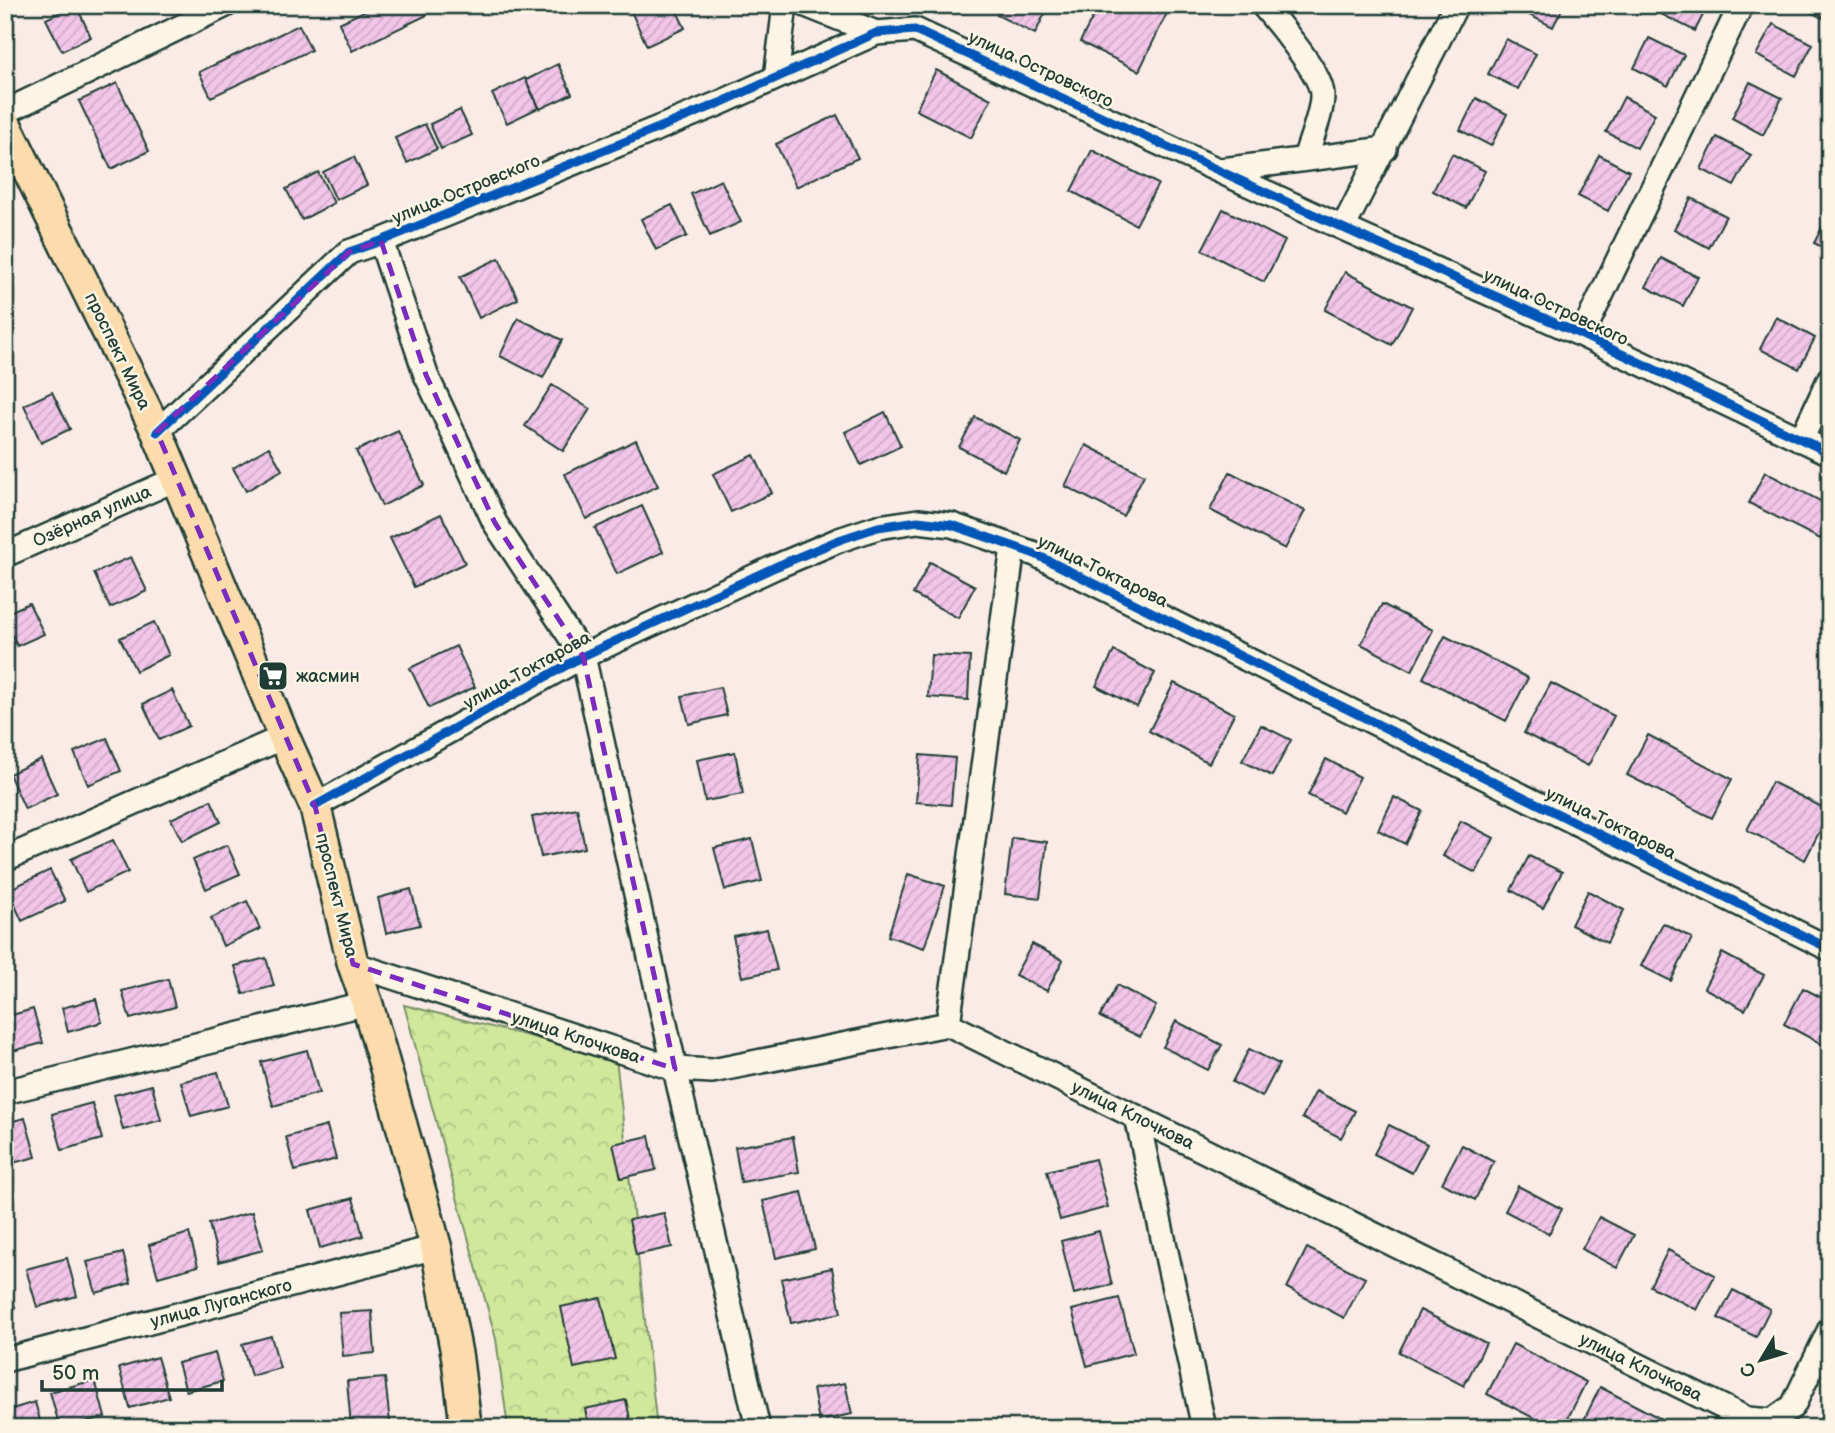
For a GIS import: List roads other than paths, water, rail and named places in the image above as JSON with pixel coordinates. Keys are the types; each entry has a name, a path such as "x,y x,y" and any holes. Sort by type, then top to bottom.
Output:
{"main road":[{"name":"проспект Мира","path":"5,123 178,478 315,806 354,964 436,1247 457,1356 466,1428"}],"street":[{"path":"5,112 226,5"},
{"path":"776,78 785,5"},
{"path":"806,5 876,33"},
{"path":"1264,5 1321,85 1322,98 1305,159"},
{"path":"1343,228 1456,5"},
{"path":"1582,335 1741,5"},
{"name":"улица Островского","path":"157,432 349,251 381,241 719,103 876,33 915,30 1582,335 1830,453"},
{"path":"1220,171 1385,149"},
{"path":"381,241 426,375 495,523 583,656 758,1428"},
{"path":"1801,440 1830,378"},
{"name":"Озёрная улица","path":"5,555 178,478"},
{"name":"улица Токтарова","path":"315,806 583,656 839,540 878,527 918,521 952,525 1035,554 1830,949"},
{"path":"948,1024 1013,547"},
{"path":"5,859 284,737"},
{"name":"улица Клочкова","path":"354,964 675,1069 712,1071 948,1024 1746,1419 1772,1421 1793,1406 1830,1329"},
{"path":"5,1092 367,1003"},
{"path":"1137,1117 1204,1428"},
{"name":"улица Луганского","path":"5,1360 436,1247"}],"place":[{"name":"жасмин","path":"273,676"}]}
